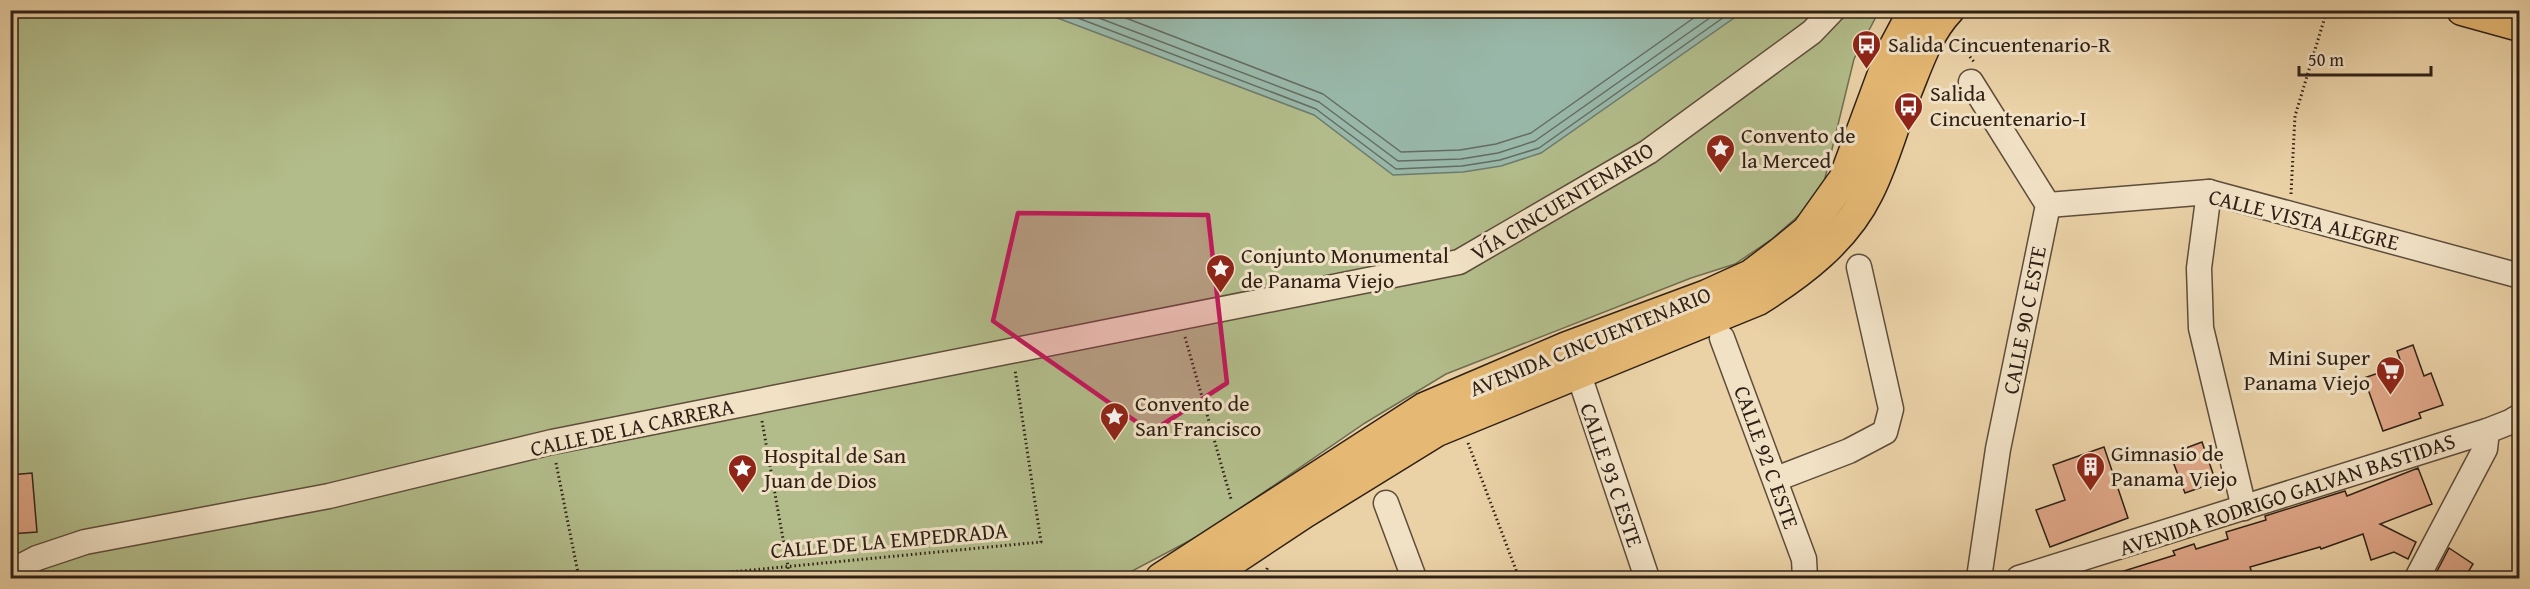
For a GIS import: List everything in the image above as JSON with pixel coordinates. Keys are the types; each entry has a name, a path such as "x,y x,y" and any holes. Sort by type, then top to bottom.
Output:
{"main road":[{"path":"2466,11 2520,26"},
{"name":"AVENIDA CINCUENTENARIO","path":"1206,579 1304,513 1437,431 1758,300 1795,277 1823,252 1851,219 1868,193 1935,14"},
{"name":"AVENIDA CINCUENTENARIO","path":"1161,579 1424,408 1567,347 1716,291 1751,275 1807,231 1844,179 1890,55 1935,14"}],"street":[{"name":"VÍA CINCUENTENARIO","path":"1180,318 1459,262 1648,152 1812,32 1833,10"},
{"path":"1971,82 2048,205"},
{"name":"CALLE VISTA ALEGRE","path":"2048,205 2209,192 2520,276"},
{"path":"2209,192 2199,268 2201,328 2244,508"},
{"name":"CALLE 90 C ESTE","path":"1979,579 1998,449 2048,205"},
{"path":"1776,479 1849,451 1885,432 1891,409 1859,267"},
{"name":"CALLE DE LA CARRERA","path":"10,572 37,558 85,543 329,496 552,442 1180,318"},
{"name":"CALLE 92 C ESTE","path":"1722,338 1804,559 1805,579"},
{"name":"CALLE 93 C ESTE","path":"1578,372 1647,579"},
{"name":"AVENIDA RODRIGO GALVAN BASTIDAS","path":"2019,579 2487,431 2516,424"},
{"path":"2417,579 2485,449 2487,431"},
{"path":"1386,503 1414,579"}],"path":[{"path":"2290,213 2295,116 2327,10"},
{"path":"1935,14 1974,61 1971,82"},
{"path":"1180,318 1231,499"},
{"name":"CALLE DE LA EMPEDRADA","path":"669,579 1041,542 1013,352"},
{"path":"759,401 790,579"},
{"path":"552,442 579,579"},
{"path":"1475,460 1519,579"}],"highlighted area":[{"path":"1018,213 1208,215 1227,383 1151,432 993,321"}],"green space":[{"path":"10,11 1879,11 1854,59 1824,182 1805,210 1772,239 1735,264 1691,278 1446,374 1365,423 1206,532 1119,578 11,578"}],"water":[{"path":"1039,11 1744,11 1541,153 1501,166 1463,172 1393,175 1314,115"}],"building":[{"name":"Mini Super Panama Viejo","path":"2413,345 2424,376 2431,373 2443,405 2419,413 2421,418 2383,431 2364,378 2402,365 2397,351"},
{"path":"2202,442 2216,482 2185,493 2170,454"},
{"name":"Gimnasio de Panama Viejo","path":"2104,447 2128,518 2050,547 2036,510 2065,500 2053,465"},
{"path":"2418,468 2432,504 2380,524 2416,542 2408,559 2394,552 2371,560 2363,534 2321,549 2320,547 2250,567 2254,579 2111,579 2111,575 2175,555 2173,551 2194,544 2196,549 2228,539 2226,532 2266,520 2265,516 2345,491 2347,496"},
{"path":"32,473 37,532 10,534 10,475"},
{"path":"2449,548 2473,564 2464,579 2433,579"}],"place":[{"name":"Salida Cincuentenario-R","path":"1867,70"},
{"name":"Salida Cincuentenario-I","path":"1909,132"},
{"name":"Convento de la Merced","path":"1720,174"},
{"name":"Conjunto Monumental de Panama Viejo","path":"1220,294"},
{"name":"Mini Super Panama Viejo","path":"2391,396"},
{"name":"Convento de San Francisco","path":"1114,442"},
{"name":"Gimnasio de Panama Viejo","path":"2090,492"},
{"name":"Hospital de San Juan de Dios","path":"743,494"}]}
